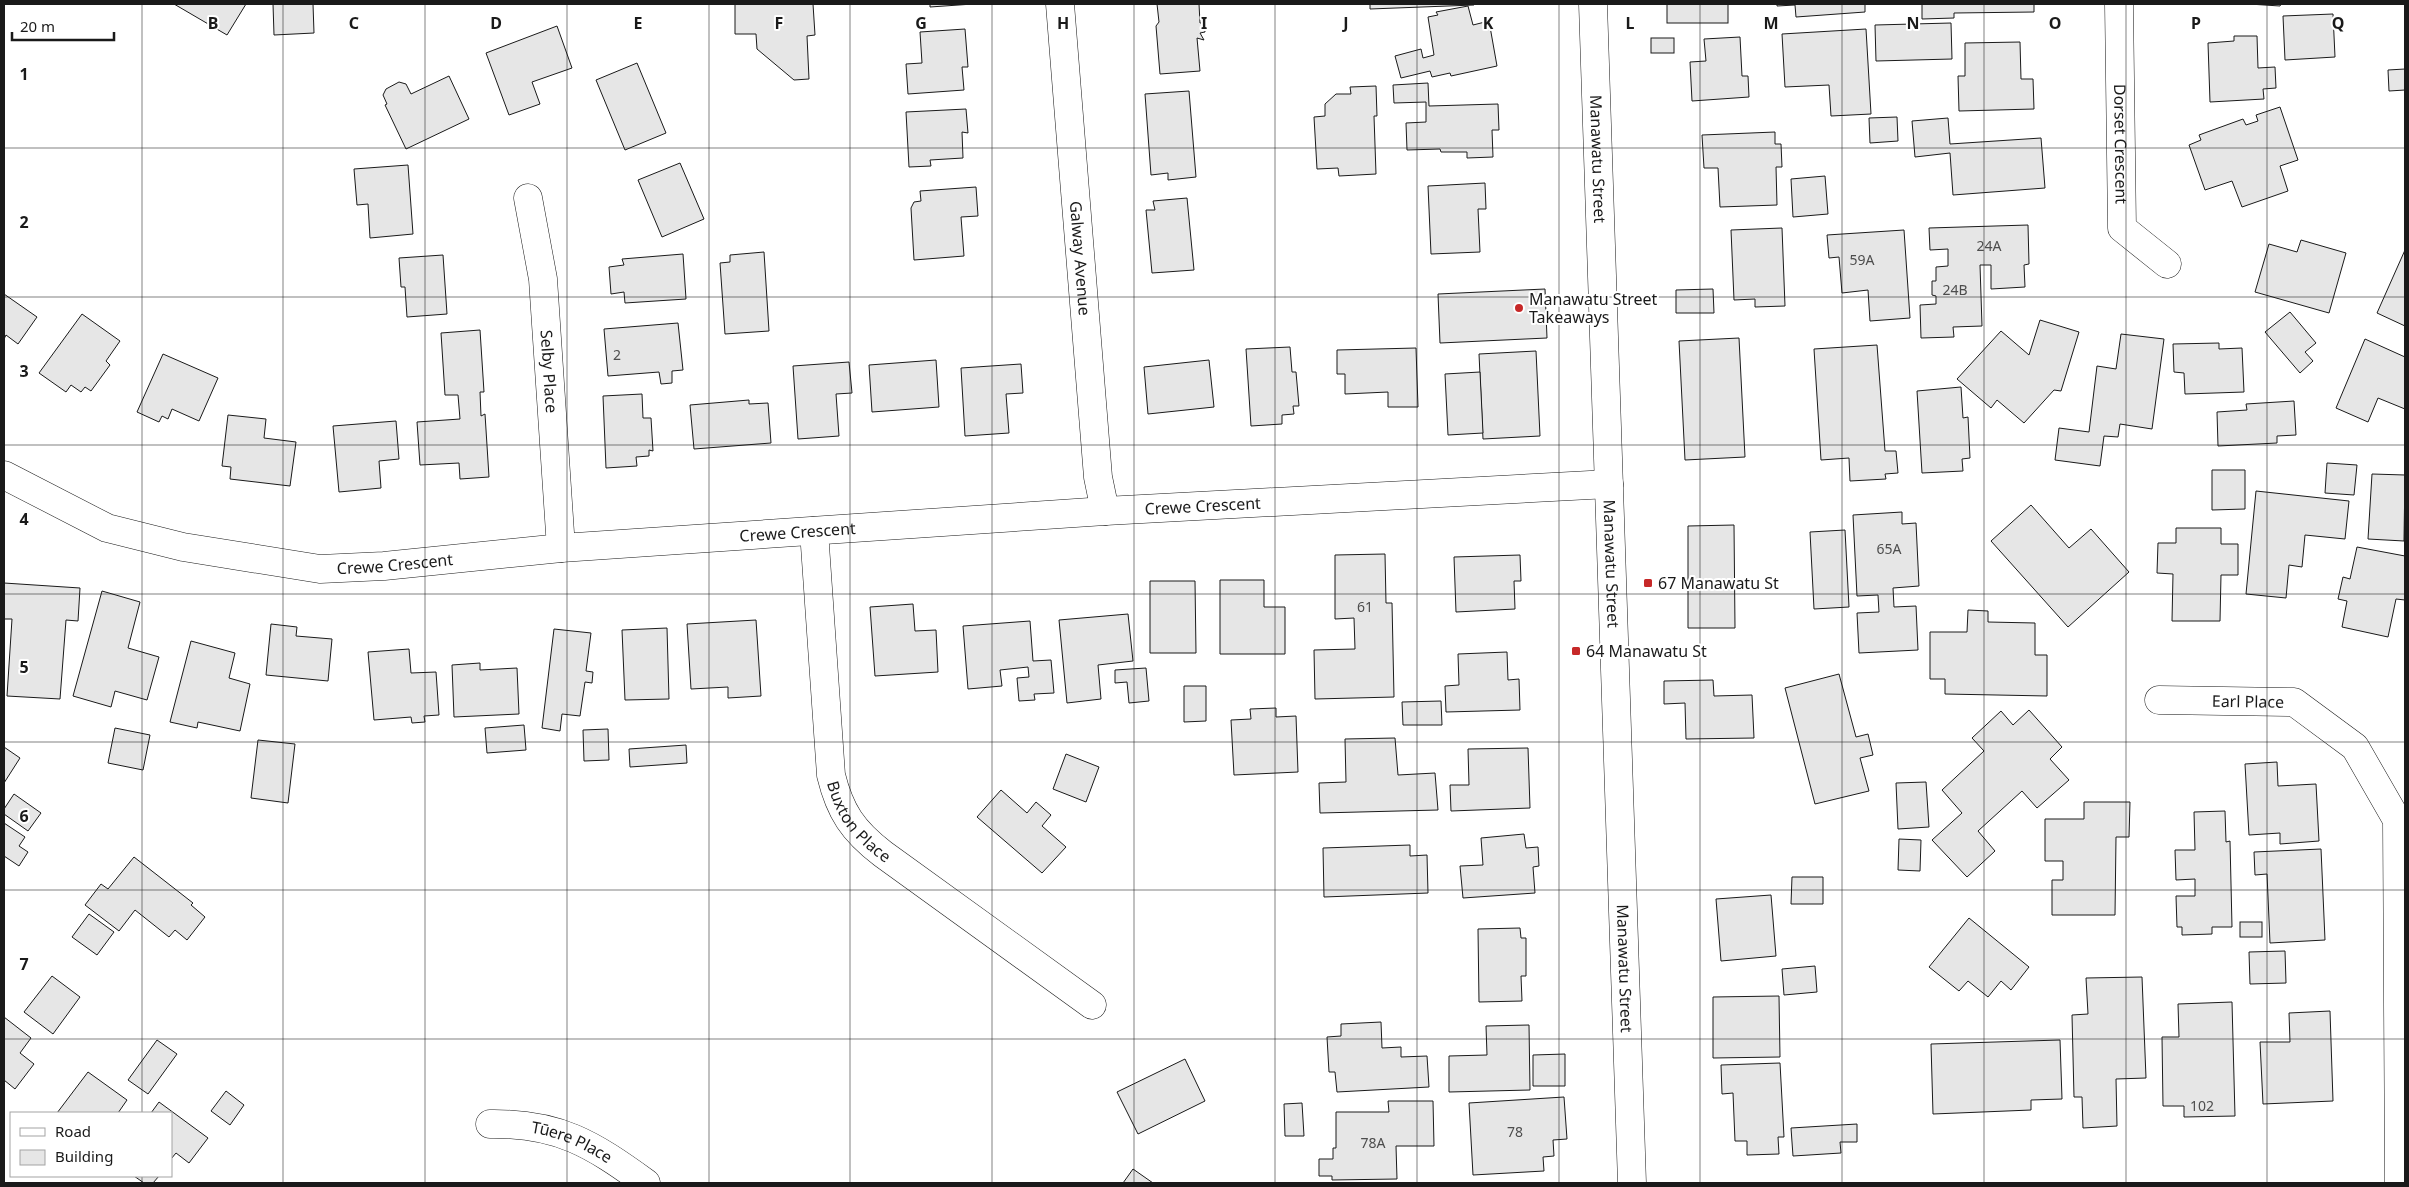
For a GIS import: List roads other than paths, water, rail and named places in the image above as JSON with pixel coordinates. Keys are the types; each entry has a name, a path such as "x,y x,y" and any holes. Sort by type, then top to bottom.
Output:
{"street":[{"name":"Galway Avenue","path":"1060,4 1098,477 1105,511"},
{"name":"Manawatu Street","path":"1593,4 1632,1183"},
{"name":"Dorset Crescent","path":"2119,4 2122,228 2167,264"},
{"name":"Selby Place","path":"528,198 543,279 561,548"},
{"name":"Crewe Crescent","path":"5,478 107,528 182,547 320,569 384,566 561,548 1105,511 1609,484"},
{"name":"Buxton Place","path":"814,531 831,775 844,813 861,837 876,849 1092,1005"},
{"name":"Earl Place","path":"2159,700 2294,702 2355,747 2397,820 2399,1183"},
{"name":"Tūere Place","path":"490,1124 516,1124 544,1128 576,1139 605,1153 646,1183"}],"place":[{"name":"Manawatu Street Takeaways","path":"1519,308"},
{"name":"67 Manawatu St","path":"1648,583"},
{"name":"64 Manawatu St","path":"1576,651"}]}
